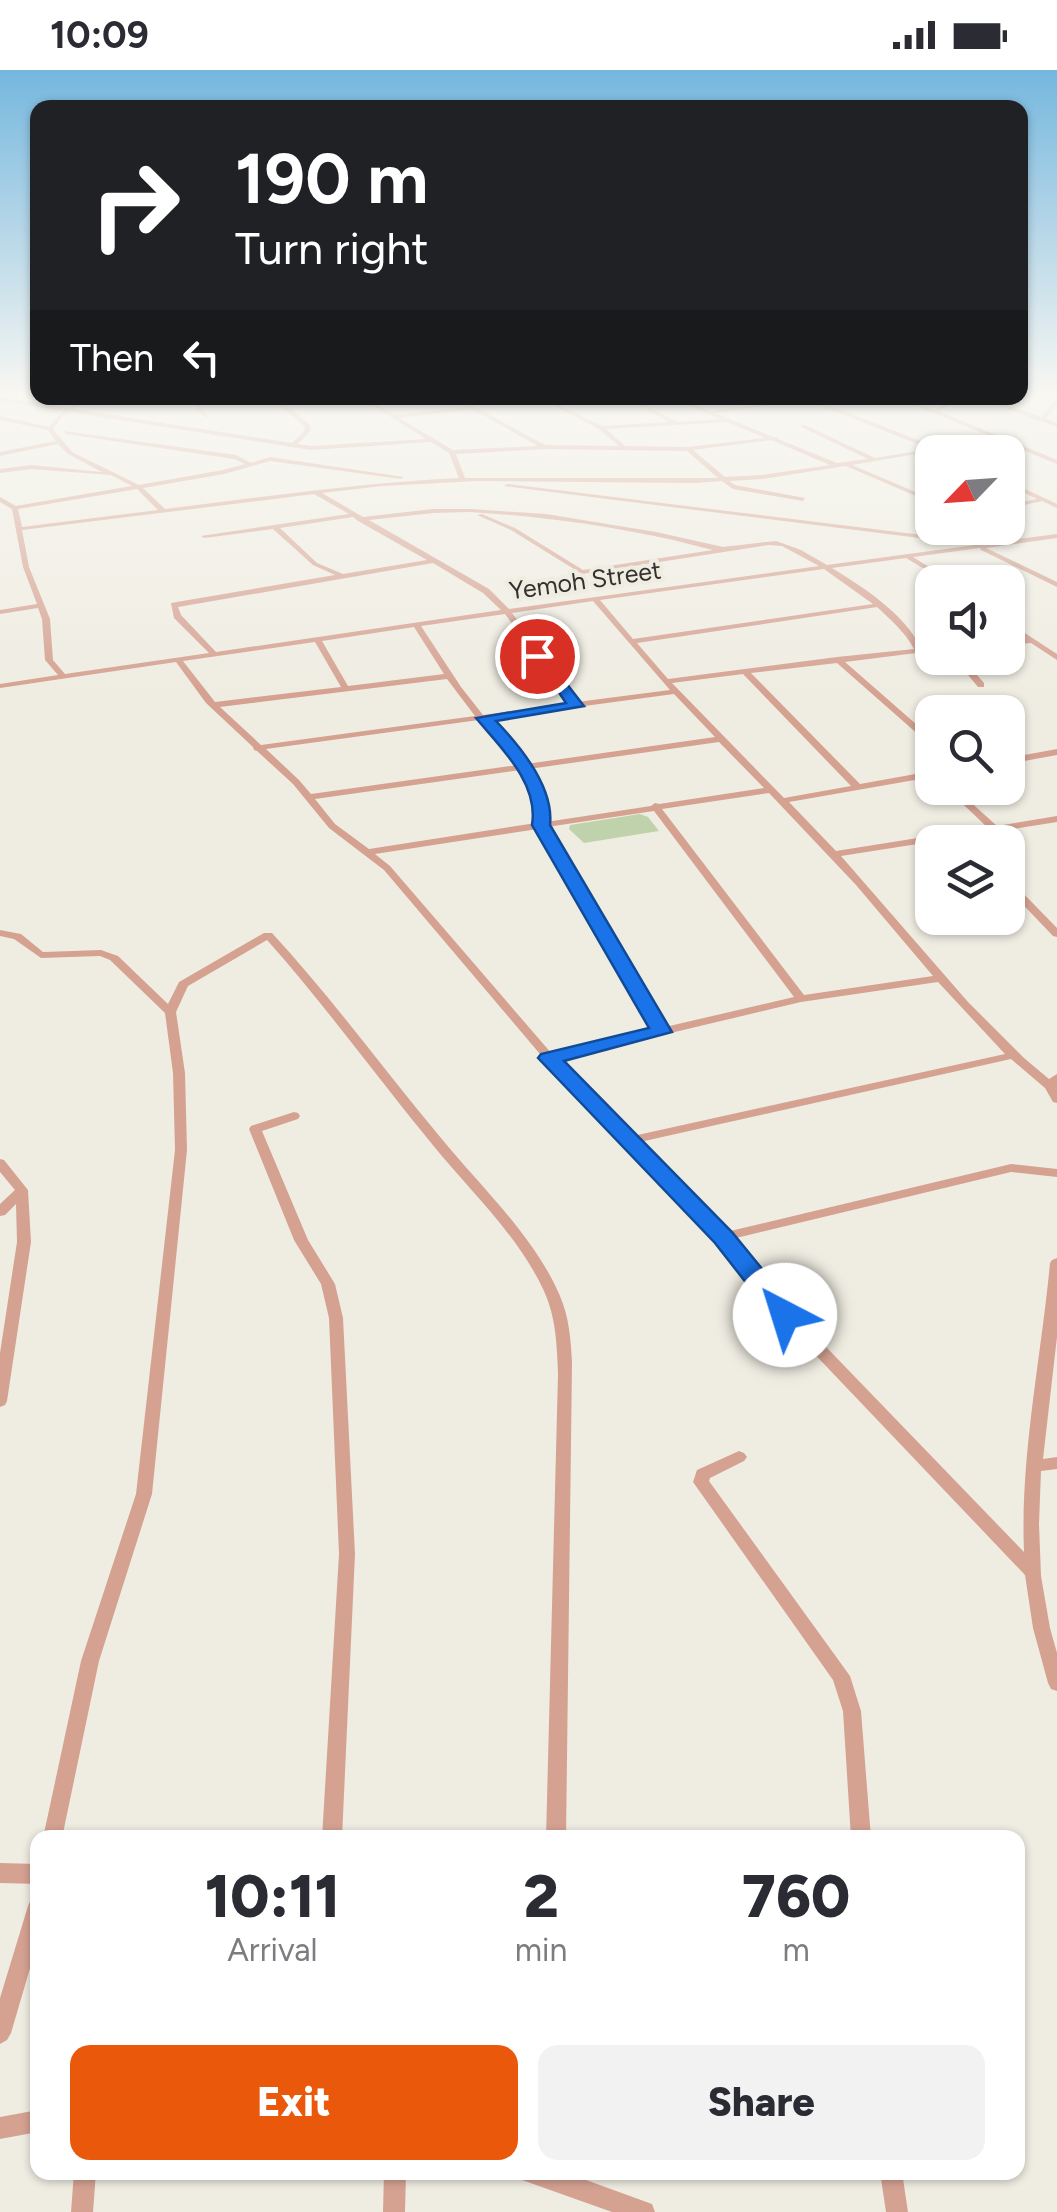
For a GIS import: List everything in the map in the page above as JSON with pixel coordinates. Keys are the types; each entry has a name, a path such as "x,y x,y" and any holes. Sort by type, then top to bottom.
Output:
{"street":[{"path":"0,499 15,508 93,493"},
{"path":"148,493 163,511"},
{"path":"18,530 297,493"},
{"path":"315,493 471,580 507,610 576,706"},
{"path":"584,493 996,546"},
{"path":"765,493 803,499"},
{"path":"1029,493 1057,506"},
{"path":"1025,503 1057,498"},
{"path":"15,508 39,606 46,619 49,660 62,675"},
{"path":"204,536 426,511 474,512 643,532 726,549"},
{"path":"474,512 513,529 582,572 779,543 828,567 911,633 915,643"},
{"path":"274,526 315,564 342,576"},
{"name":"Yemoh Street","path":"0,686 507,610 1057,536"},
{"path":"982,548 1057,585"},
{"path":"908,557 921,565"},
{"path":"213,653 176,616 174,605 434,561"},
{"path":"595,598 720,738 834,854 1010,1056 1055,1088"},
{"path":"0,612 39,606"},
{"path":"631,642 874,606"},
{"path":"416,625 450,676 510,744 544,805 541,825 662,1032"},
{"path":"1025,636 1057,658"},
{"path":"317,639 346,689"},
{"path":"1025,642 1032,641"},
{"path":"669,681 915,650"},
{"path":"177,659 214,705 310,797 332,826 387,868 430,924 549,1058 723,1238 769,1298 1029,1570"},
{"path":"837,659 915,727"},
{"path":"745,672 858,787"},
{"path":"972,675 981,686"},
{"path":"214,705 450,676"},
{"path":"257,748 677,691"},
{"path":"310,797 720,738"},
{"path":"1025,758 1057,752"},
{"path":"780,801 915,777"},
{"path":"366,853 769,790"},
{"path":"969,805 991,825"},
{"path":"655,806 801,999"},
{"path":"1018,825 1057,818"},
{"path":"834,854 915,845"},
{"path":"1025,901 1057,934"},
{"path":"0,933 16,936 40,955 101,953 114,958 170,1012"},
{"path":"54,1830 90,1661 144,1494 181,1150 179,1073 170,1012 183,984 268,935 322,995 442,1148 488,1198 550,1288 564,1331 556,1830"},
{"path":"549,1058 801,999 942,978"},
{"path":"628,1141 1010,1056"},
{"path":"294,1116 255,1129 301,1240 328,1284 336,1318 347,1554 332,1830"},
{"path":"0,1163 22,1190 24,1242 0,1401"},
{"path":"723,1238 1011,1168 1057,1173"},
{"path":"0,1212 22,1190"},
{"path":"1057,1263 1057,1294 1034,1466 1029,1570 1036,1616 1057,1683"},
{"path":"738,1457 703,1474 701,1482 841,1676 852,1710 860,1830"},
{"path":"1034,1466 1057,1463"},
{"path":"0,1873 30,1874"},
{"path":"0,2034 30,1933"},
{"path":"0,2128 30,2122"},
{"path":"82,2212 84,2180"},
{"path":"394,2212 395,2180"},
{"path":"555,2180 644,2212"},
{"path":"892,2180 897,2212"}],"green space":[{"path":"640,814 648,817 659,831 584,843 569,829 570,825"}],"route":[{"path":"537,656 576,706 484,718 510,744 522,765 544,805 541,825 662,1032 549,1058 723,1238 785,1315"}]}
